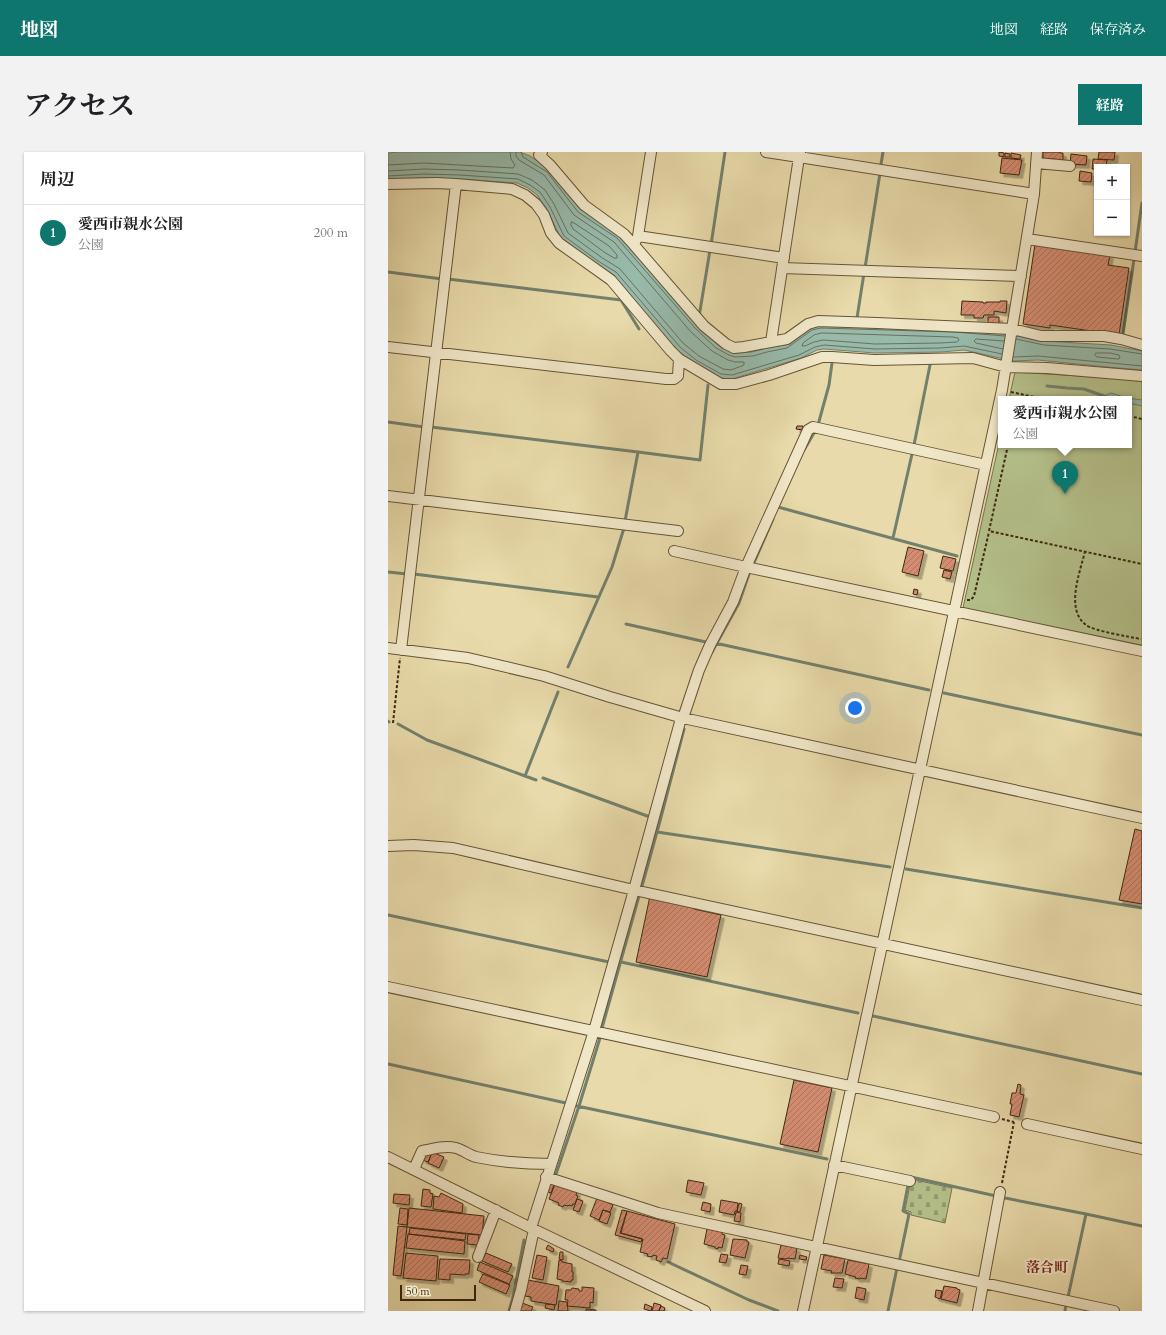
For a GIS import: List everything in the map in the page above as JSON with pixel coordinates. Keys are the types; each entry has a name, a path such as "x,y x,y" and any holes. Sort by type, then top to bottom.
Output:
{"street":[{"path":"651,152 636,240 704,326 726,344 734,348 787,339 808,324 818,321 877,322 1012,330 1041,336 1104,336 1142,345"},
{"path":"766,152 800,155 1034,194"},
{"path":"1001,396 1034,194 1036,152"},
{"path":"538,153 584,205 624,234 636,240 783,263 1021,276"},
{"path":"771,342 800,155"},
{"path":"1036,163 1070,166"},
{"path":"388,184 456,184 512,189 525,195 536,204 544,215 551,233 558,243 611,280 670,350 680,359 721,384 736,384 769,375 822,357 874,360 973,358 1006,365 1142,376"},
{"path":"401,650 456,184"},
{"path":"1026,239 1142,256"},
{"path":"388,347 666,379 674,379 678,376 680,359"},
{"path":"803,1311 998,409"},
{"path":"515,1311 522,1290 532,1229 546,1177 594,1031 680,722 702,663 733,602 746,567 808,430 813,426 986,465"},
{"path":"388,496 678,530"},
{"path":"674,551 1142,651"},
{"path":"388,648 468,658 544,676 682,718 1142,818"},
{"path":"388,846 414,845 453,848 634,890 1142,1000"},
{"path":"388,987 994,1117"},
{"path":"1026,1124 1142,1149"},
{"path":"414,1169 422,1151 446,1147 457,1148 475,1156 508,1162 551,1164"},
{"path":"388,1157 699,1310"},
{"path":"834,1165 910,1181"},
{"path":"546,1177 658,1213 1114,1311"},
{"path":"978,1311 1000,1195"},
{"path":"478,1257 496,1210"}],"path":[{"path":"1002,390 1024,396"},
{"path":"1132,417 1142,419"},
{"path":"957,599 971,600 974,596 1007,448"},
{"path":"989,531 1142,564"},
{"path":"1085,552 1075,596 1076,608 1079,615 1087,626 1142,640"},
{"path":"393,723 401,650"},
{"path":"994,1117 1026,1124"},
{"path":"1000,1195 1014,1122"}],"green space":[{"path":"1015,372 1142,380 1142,648 963,608 998,448 1132,448 1132,396 1010,396"},
{"path":"911,1179 952,1188 945,1223 911,1215 911,1212 905,1210"}],"water":[{"path":"520,152 530,156 550,169 580,209 620,235 708,335 718,345 731,352 752,352 785,345 810,326 821,324 1004,332 1044,341 1111,345 1142,351 1142,370 1038,360 1013,361 964,350 941,352 875,353 824,349 817,350 801,358 732,379 721,378 694,363 677,350 613,275 561,239 547,209 537,195 528,188 517,183 459,179 424,178 388,180 388,153"},
{"path":"1111,393 1121,396 1104,396"},
{"path":"1132,399 1142,400 1142,406 1132,404"}],"building":[{"path":"999,152 1004,153 1004,157 999,156"},
{"path":"1043,152 1063,153 1063,160 1043,158"},
{"path":"1099,152 1115,152 1114,160 1098,159"},
{"path":"1005,153 1010,154 1010,157 1005,157"},
{"path":"1011,153 1021,155 1020,159 1011,158"},
{"path":"1071,154 1087,156 1086,165 1070,164"},
{"path":"1002,158 1022,160 1019,175 1000,173"},
{"path":"1093,159 1107,160 1106,164 1094,164 1094,169 1092,169"},
{"path":"1080,171 1092,173 1091,182 1079,181"},
{"path":"1035,244 1110,255 1108,265 1129,268 1119,335 1050,325 1050,328 1023,324"},
{"path":"962,301 986,303 1007,301 1006,313 994,311 994,315 984,315 983,318 974,318 974,315 961,315"},
{"path":"988,317 999,317 999,327 988,326"},
{"path":"797,426 803,426 803,430 796,429"},
{"path":"908,547 924,551 918,576 902,572"},
{"path":"943,556 956,559 953,571 940,568"},
{"path":"944,570 952,572 950,579 942,577"},
{"path":"914,589 918,590 917,595 913,594"},
{"path":"1135,829 1142,831 1142,904 1119,900"},
{"path":"650,896 695,906 694,909 721,915 707,977 636,962"},
{"path":"794,1080 832,1088 818,1152 780,1144"},
{"path":"1018,1084 1021,1085 1020,1094 1024,1095 1019,1117 1010,1115 1012,1093 1016,1093"},
{"path":"432,1152 444,1157 439,1168 428,1163"},
{"path":"425,1153 432,1153 428,1162 422,1160"},
{"path":"688,1180 704,1183 701,1195 686,1192"},
{"path":"556,1182 577,1192 576,1195 578,1196 575,1204 572,1206 564,1205 563,1207 558,1205 559,1203 549,1199"},
{"path":"549,1183 554,1185 551,1193 546,1191"},
{"path":"423,1189 430,1190 430,1193 433,1194 431,1207 421,1206"},
{"path":"441,1193 463,1204 462,1213 433,1209 434,1196 439,1197"},
{"path":"394,1194 410,1195 409,1205 393,1203"},
{"path":"597,1198 613,1205 610,1212 603,1210 599,1220 590,1216"},
{"path":"577,1199 583,1201 579,1212 573,1210"},
{"path":"721,1200 738,1203 737,1211 735,1211 734,1215 719,1212"},
{"path":"703,1202 711,1204 710,1212 701,1210"},
{"path":"739,1203 742,1204 740,1212 737,1212"},
{"path":"400,1208 408,1209 407,1225 398,1224"},
{"path":"409,1208 484,1216 482,1235 407,1227"},
{"path":"603,1210 611,1213 607,1224 599,1221"},
{"path":"622,1210 627,1211 620,1233 642,1239 641,1242 615,1235"},
{"path":"627,1211 675,1224 667,1259 663,1258 661,1262 656,1260 657,1256 647,1256 648,1254 640,1252 643,1239 621,1233"},
{"path":"736,1212 741,1213 740,1222 734,1221"},
{"path":"398,1226 407,1227 401,1276 393,1275"},
{"path":"410,1228 466,1234 465,1240 409,1234"},
{"path":"707,1229 722,1232 722,1234 725,1235 722,1248 718,1247 718,1249 704,1244"},
{"path":"408,1234 465,1241 464,1254 406,1248"},
{"path":"468,1234 479,1235 478,1245 467,1244"},
{"path":"733,1239 747,1240 747,1242 749,1242 745,1258 730,1255"},
{"path":"548,1245 554,1249 553,1252 546,1249"},
{"path":"781,1245 797,1248 795,1259 778,1258"},
{"path":"560,1252 563,1252 563,1260 559,1259"},
{"path":"406,1253 438,1256 436,1281 403,1278"},
{"path":"486,1253 512,1264 508,1272 482,1261"},
{"path":"721,1254 728,1255 726,1263 719,1262"},
{"path":"537,1255 547,1257 543,1280 532,1278"},
{"path":"800,1255 807,1257 806,1260 799,1259"},
{"path":"824,1255 845,1259 842,1273 831,1273 832,1271 821,1269"},
{"path":"440,1259 470,1260 469,1274 450,1274 450,1280 438,1279"},
{"path":"779,1259 790,1261 789,1266 778,1264"},
{"path":"559,1260 572,1264 573,1280 571,1280 571,1282 557,1279"},
{"path":"848,1260 869,1264 866,1279 855,1278 856,1277 845,1274"},
{"path":"480,1262 513,1276 509,1284 477,1270"},
{"path":"741,1265 748,1266 746,1275 739,1274"},
{"path":"483,1274 510,1285 506,1294 479,1282"},
{"path":"835,1278 844,1279 842,1288 833,1287"},
{"path":"528,1280 559,1286 556,1305 531,1301 531,1297 525,1296"},
{"path":"944,1286 957,1288 960,1290 957,1303 941,1299"},
{"path":"582,1287 594,1288 593,1303 590,1302 590,1308 567,1306 568,1300 565,1300 566,1290 571,1290 572,1288 582,1291"},
{"path":"857,1287 866,1289 864,1300 855,1298"},
{"path":"936,1290 942,1291 940,1299 935,1297"},
{"path":"559,1301 567,1302 568,1311 558,1311"},
{"path":"522,1303 533,1307 531,1311 519,1311"},
{"path":"654,1303 661,1305 659,1311 652,1311"},
{"path":"546,1304 555,1305 554,1310 545,1308"},
{"path":"645,1304 652,1307 651,1311 644,1309"},
{"path":"661,1306 665,1308 664,1311 659,1311"},
{"path":"586,1309 596,1310 596,1311 586,1311"}],"waterway":[{"path":"711,245 725,152"},
{"path":"881,164 883,152"},
{"path":"865,268 880,173"},
{"path":"1135,252 1142,203"},
{"path":"699,317 710,250"},
{"path":"1123,334 1134,259"},
{"path":"388,272 442,279"},
{"path":"857,318 864,273"},
{"path":"448,279 621,300 639,329"},
{"path":"818,425 829,385 832,363"},
{"path":"914,445 930,365"},
{"path":"625,521 638,452 700,460 708,385"},
{"path":"1047,386 1084,389 1104,396"},
{"path":"388,422 424,427"},
{"path":"431,427 638,452"},
{"path":"804,450 814,433"},
{"path":"893,538 912,454"},
{"path":"778,507 957,556"},
{"path":"753,565 773,519"},
{"path":"568,667 612,567 624,528"},
{"path":"712,652 739,603 750,571"},
{"path":"388,572 407,574"},
{"path":"414,574 598,597"},
{"path":"626,624 706,642"},
{"path":"715,643 929,690"},
{"path":"536,780 525,776 558,692"},
{"path":"944,693 1142,735"},
{"path":"398,724 427,740 525,776"},
{"path":"642,886 684,729"},
{"path":"543,778 650,817"},
{"path":"657,832 890,867"},
{"path":"906,869 1142,908"},
{"path":"602,1028 639,896"},
{"path":"388,915 609,962"},
{"path":"621,962 858,1013"},
{"path":"873,1016 1142,1074"},
{"path":"556,1174 600,1038"},
{"path":"388,1064 566,1103"},
{"path":"577,1106 827,1159"},
{"path":"911,1177 1086,1214"},
{"path":"899,1262 909,1214 903,1211 908,1185"},
{"path":"1068,1297 1086,1214 1142,1226"},
{"path":"509,1311 524,1240"},
{"path":"668,1262 749,1300 778,1311"},
{"path":"888,1311 897,1268"},
{"path":"1065,1311 1066,1304"}],"place":[{"name":"愛西市親水公園","path":"1065,494"}],"district":[{"name":"落合町","path":"1047,1267"}]}
